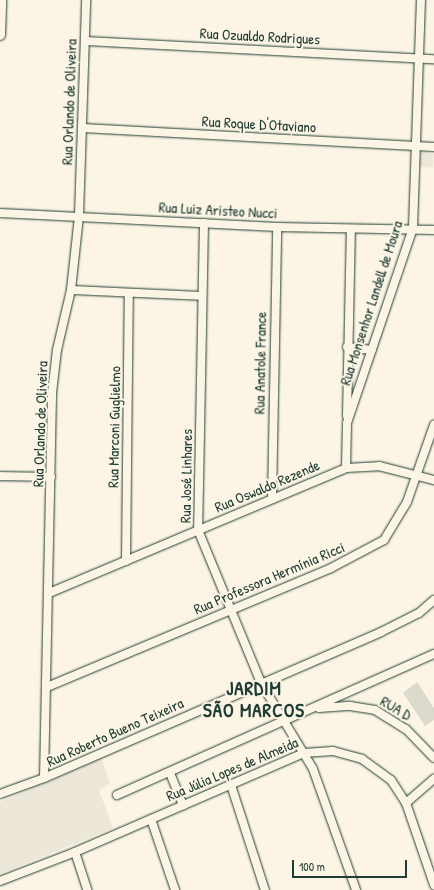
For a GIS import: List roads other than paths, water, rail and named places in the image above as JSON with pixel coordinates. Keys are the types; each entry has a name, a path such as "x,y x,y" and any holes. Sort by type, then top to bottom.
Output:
{"main road":[{"path":"0,34 1,0"}],"street":[{"name":"Rua Orlando de Oliveira","path":"44,778 52,393 57,350 71,290 79,216 86,0"},
{"name":"Rua Monsenhor Landell de Moura","path":"346,468 347,423 413,228 417,58 421,0"},
{"name":"Rua Ozualdo Rodrigues","path":"85,41 434,59"},
{"name":"Rua Roque D'Otaviano","path":"82,128 434,147"},
{"name":"Rua Luiz Aristeo Nucci","path":"0,213 277,227 351,229 413,228 434,230"},
{"name":"Rua José Linhares","path":"204,223 198,530 261,683 285,720 313,769 356,890"},
{"name":"Rua Anatole France","path":"272,499 277,227"},
{"path":"347,423 347,347 351,229"},
{"path":"71,290 202,296"},
{"name":"Rua Marconi Guglielmo","path":"126,562 129,293"},
{"path":"347,347 372,350"},
{"name":"Rua Professora Hermínia Ricci","path":"47,687 351,559 384,540 407,502 434,425"},
{"name":"Rua Oswaldo Rezende","path":"49,593 126,562 346,468 379,466 434,480"},
{"path":"0,476 51,476"},
{"name":"Rua Roberto Bueno Teixeira","path":"0,794 44,778 381,632 419,613 434,600"},
{"path":"117,795 170,773 434,654"},
{"name":"RUA D","path":"310,710 350,706 375,710 406,729 434,758"},
{"name":"Rua Júlia Lopes de Almeida","path":"0,881 75,852 304,754 333,751 362,759 391,780 406,803 434,885"},
{"path":"170,773 183,805"},
{"path":"406,803 434,779"},
{"path":"231,785 265,890"},
{"path":"151,819 175,890"},
{"path":"75,852 87,890"}],"district":[{"name":"JARDIM SÃO MARCOS","path":"254,700"}]}
